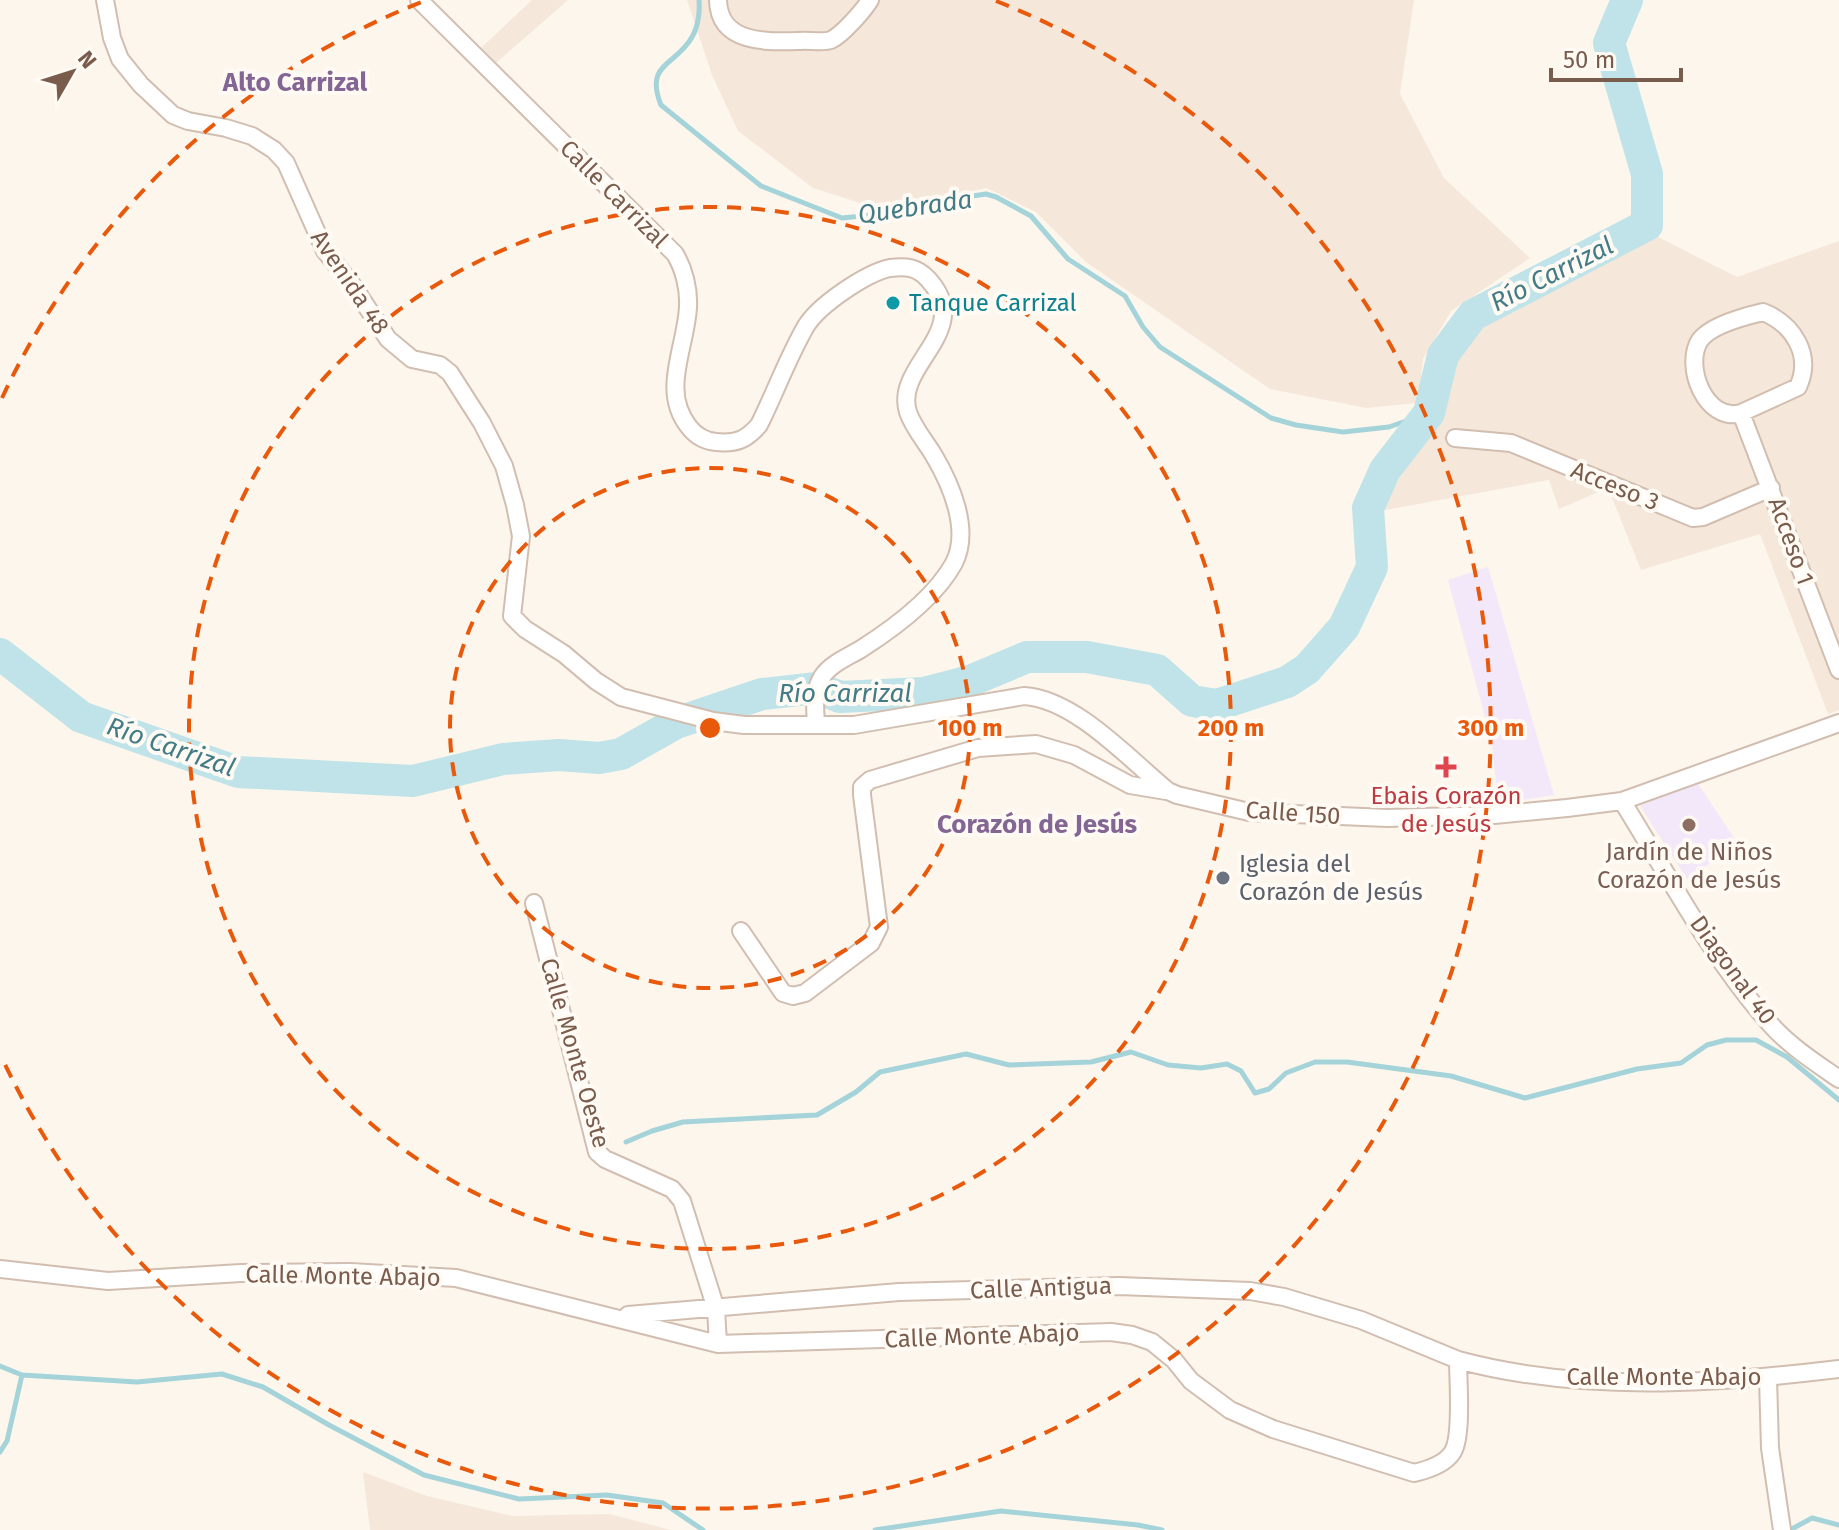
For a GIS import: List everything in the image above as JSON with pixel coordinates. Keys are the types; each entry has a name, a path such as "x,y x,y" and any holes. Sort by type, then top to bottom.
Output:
{"street":[{"name":"Avenida 48","path":"105,0 112,38 120,59 141,85 173,115 252,136 274,150 286,163 325,251 364,301 388,339 412,359 440,365 458,385 504,466 515,505 521,536 511,611 515,621 621,697 713,721 744,725 816,724"},
{"name":"Calle Carrizal","path":"419,0 675,254 682,266 689,306 675,382 676,403 682,419 693,432 707,441 729,443 746,439 753,432 807,324 830,302 885,269 907,266 923,273 936,287 943,304 943,321 907,393 908,411 949,485 962,545 954,564 938,587 889,629 823,674 815,700 816,724"},
{"path":"718,0 718,11 726,27 748,40 783,41 832,40 860,17 870,0"},
{"path":"1763,312 1784,324 1799,344 1803,367 1801,379 1798,387 1741,413 1724,413 1705,397 1695,375 1696,350 1701,339 1711,332 1740,317 1763,312"},
{"name":"Acceso 1","path":"1741,413 1839,670"},
{"name":"Acceso 3","path":"1455,438 1511,443 1693,518 1703,517 1771,488"},
{"name":"Calle 150","path":"816,724 854,725 1024,696 1039,697 1077,715 1168,791 1249,812 1387,818 1494,815 1622,801 1839,723"},
{"path":"741,931 783,993 793,996 805,993 871,943 879,927 862,795 862,787 870,780 978,748 1036,744 1074,755 1130,785 1168,791"},
{"name":"Diagonal 40","path":"1622,801 1735,980 1773,1027 1839,1079"},
{"name":"Calle Monte Oeste","path":"534,903 597,1152 605,1159 672,1189 682,1201 716,1309 718,1344"},
{"name":"Calle Monte Abajo","path":"0,1269 108,1281 319,1272 456,1278 718,1344 1111,1332 1132,1335 1152,1342 1174,1360 1191,1381 1230,1410 1273,1429 1414,1473 1447,1460 1455,1451 1458,1360 1560,1378 1652,1382 1768,1378 1839,1369"},
{"name":"Calle Antigua","path":"613,1316 899,1292 1119,1286 1250,1291 1284,1297 1361,1320 1458,1360"},
{"path":"1768,1378 1770,1448 1782,1526"}],"shaded area":[{"path":"532,0 568,0 496,63 481,48"},
{"path":"687,0 1414,0 1400,94 1444,178 1530,258 1451,311 1423,359 1418,403 1366,408 1270,389 1086,262 1036,212 986,188 882,210 813,188 738,131 712,75"},
{"path":"1652,234 1737,277 1839,241 1839,710 1828,714 1760,534 1641,570 1608,488 1559,509 1549,480 1380,511 1436,417 1453,360 1482,322"},
{"path":"1488,567 1554,795 1498,804 1492,743 1448,580"},
{"name":"Jardín de Niños Corazón de Jesús","path":"1695,779 1738,844 1687,879 1640,806"},
{"path":"363,1472 427,1496 512,1516 609,1514 671,1530 370,1530"}],"waterway":[{"name":"Quebrada","path":"699,0 698,19 692,37 664,66 656,81 661,105 761,186 842,218 893,213 986,194 996,197 1031,216 1068,259 1125,296 1143,327 1160,347 1271,418 1343,432 1389,427 1429,413"},
{"name":"Río Carrizal","path":"0,654 81,717 238,772 413,781 503,759 559,755 599,758 621,754 676,723 762,694 817,688 840,697 924,693 970,681 1027,657 1087,657 1157,670 1192,701 1217,705 1287,682 1307,669 1344,627 1372,567 1368,508 1385,470 1429,413 1443,355 1473,315 1647,225 1647,174 1609,43 1627,0"},
{"path":"626,1142 683,1122 817,1115 856,1092 880,1072 966,1054 1009,1065 1091,1062 1131,1052 1168,1065 1201,1068 1227,1064 1241,1071 1255,1093 1269,1089 1286,1073 1315,1062 1347,1062 1451,1076 1525,1098 1637,1069 1681,1063 1707,1045 1726,1040 1756,1040 1787,1057 1839,1100"},
{"path":"0,1366 22,1375 137,1382 222,1374 263,1387 424,1475 519,1499 607,1495 663,1503 703,1530"},
{"name":"Quebrada","path":"0,1452 7,1441 22,1375"},
{"path":"875,1530 1001,1511 1162,1530"},
{"path":"1790,1530 1812,1518 1839,1525"}],"place":[{"name":"Tanque Carrizal","path":"893,303"},
{"name":"Ebais Corazón de Jesús","path":"1446,767"},
{"name":"Jardín de Niños Corazón de Jesús","path":"1689,825"},
{"name":"Iglesia del Corazón de Jesús","path":"1223,878"}],"district":[{"name":"Alto Carrizal","path":"295,82"},
{"name":"Corazón de Jesús","path":"1037,824"}]}
